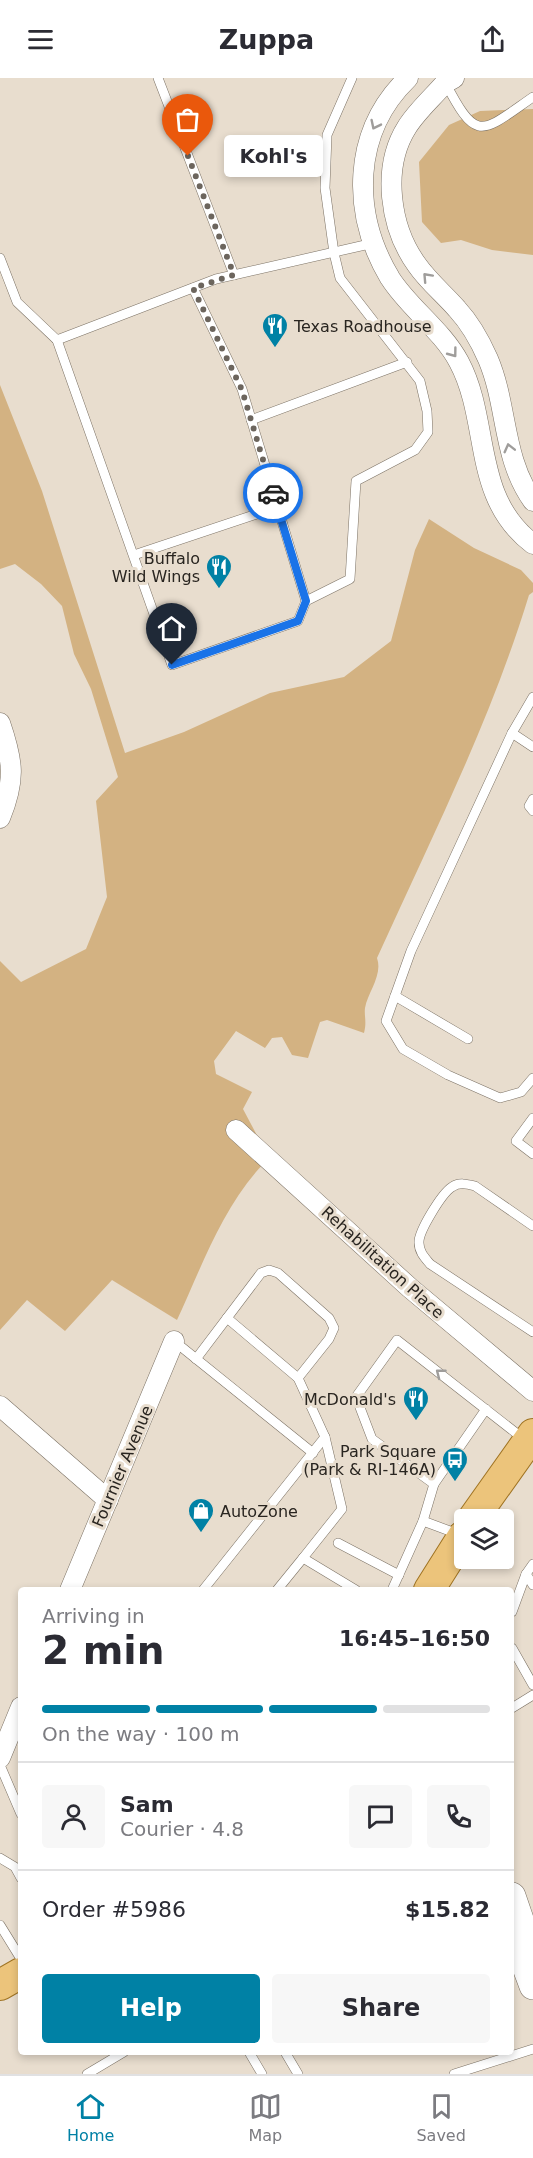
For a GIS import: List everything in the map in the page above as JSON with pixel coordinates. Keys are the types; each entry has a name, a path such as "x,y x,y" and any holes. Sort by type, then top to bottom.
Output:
{"main road":[{"path":"481,1509 530,1437"},
{"path":"431,1587 454,1551"},
{"path":"454,1587 458,1569"},
{"path":"514,1902 525,1934 523,1966"},
{"path":"0,1985 18,1975"}],"street":[{"path":"408,78 392,94 371,132 361,179 369,233 391,279 432,325 459,362 477,412 483,458 496,498 524,537 533,544"},
{"path":"447,80 406,128 392,166 392,202 399,232 417,265 459,311 488,358 503,405 508,446 521,484 533,501"},
{"path":"0,723 12,759 10,796 0,818"},
{"name":"Rehabilitation Place","path":"236,1130 410,1288 533,1390"},
{"name":"Fournier Avenue","path":"71,1587 174,1341"},
{"path":"0,1406 108,1500"},
{"path":"0,1758 18,1714"}],"lane":[{"path":"158,78 234,275"},
{"path":"306,601 350,579 356,481 415,450 428,432 427,411 420,381 340,278 334,253 325,188 327,135 352,78"},
{"path":"447,80 461,114 476,127 483,129 492,126 533,97"},
{"path":"57,340 193,288 234,275 374,243"},
{"path":"0,258 17,302 57,340 172,665 298,621 306,601 242,390 193,288"},
{"path":"251,420 407,362"},
{"path":"134,555 278,507"},
{"path":"533,697 512,733 411,951 386,1022 403,1049 448,1075 500,1098 521,1092 533,1078"},
{"path":"512,733 533,747"},
{"path":"533,799 530,806 533,811"},
{"path":"395,996 468,1039"},
{"path":"533,1118 516,1141 533,1154"},
{"path":"533,1226 475,1186 454,1185 445,1193 421,1234 418,1245 430,1264 533,1332"},
{"path":"196,1359 261,1273 269,1270 278,1273 330,1318 334,1328 329,1339 298,1378"},
{"path":"227,1317 298,1378 325,1437 342,1509 279,1587"},
{"path":"434,1484 372,1439 356,1397 397,1340 486,1409 530,1437"},
{"path":"174,1341 313,1453"},
{"path":"393,1587 423,1521 434,1484 486,1409"},
{"path":"205,1587 325,1437"},
{"path":"423,1521 454,1527"},
{"path":"338,1543 399,1575"},
{"path":"303,1558 341,1586"},
{"path":"514,1607 526,1574 533,1564"},
{"path":"526,1574 533,1585"},
{"path":"514,1651 533,1684"},
{"path":"514,1707 533,1695"},
{"path":"0,1765 18,1807"},
{"path":"0,1858 15,1867 18,1872"},
{"path":"0,1925 18,1954"},
{"path":"454,2074 533,2049"},
{"path":"87,2074 119,2055"},
{"path":"251,2055 262,2074"},
{"path":"287,2055 298,2074"}],"shaded area":[{"path":"533,109 533,255 492,250 461,240 441,243 422,222 419,162 449,125 480,111"},
{"path":"0,385 42,491 125,753 184,732 270,693 344,677 391,641 415,550 429,519 474,548 521,570 533,583 533,592 529,595 497,688 439,824 377,958 377,977 365,1008 364,1033 327,1020 320,1022 308,1058 292,1055 282,1037 272,1038 265,1048 236,1031 214,1061 216,1074 252,1092 243,1109 269,1158 253,1175 227,1214 177,1320 112,1280 65,1331 27,1300 0,1330 0,961 21,982 86,949 107,897 96,801 118,777 91,689 74,654 62,606 41,584 15,564 0,569"}],"way so far":[{"path":"188,156 234,275 193,288 242,390 273,493"}],"place":[{"name":"Kohl's","path":"188,156"},
{"name":"Texas Roadhouse","path":"275,349"},
{"name":"Buffalo Wild Wings","path":"219,590"},
{"name":"McDonald's","path":"416,1422"},
{"name":"Park Square (Park & RI-146A)","path":"455,1483"},
{"name":"AutoZone","path":"201,1534"}],"route":[{"path":"172,665 298,621 306,601 273,493"}]}
